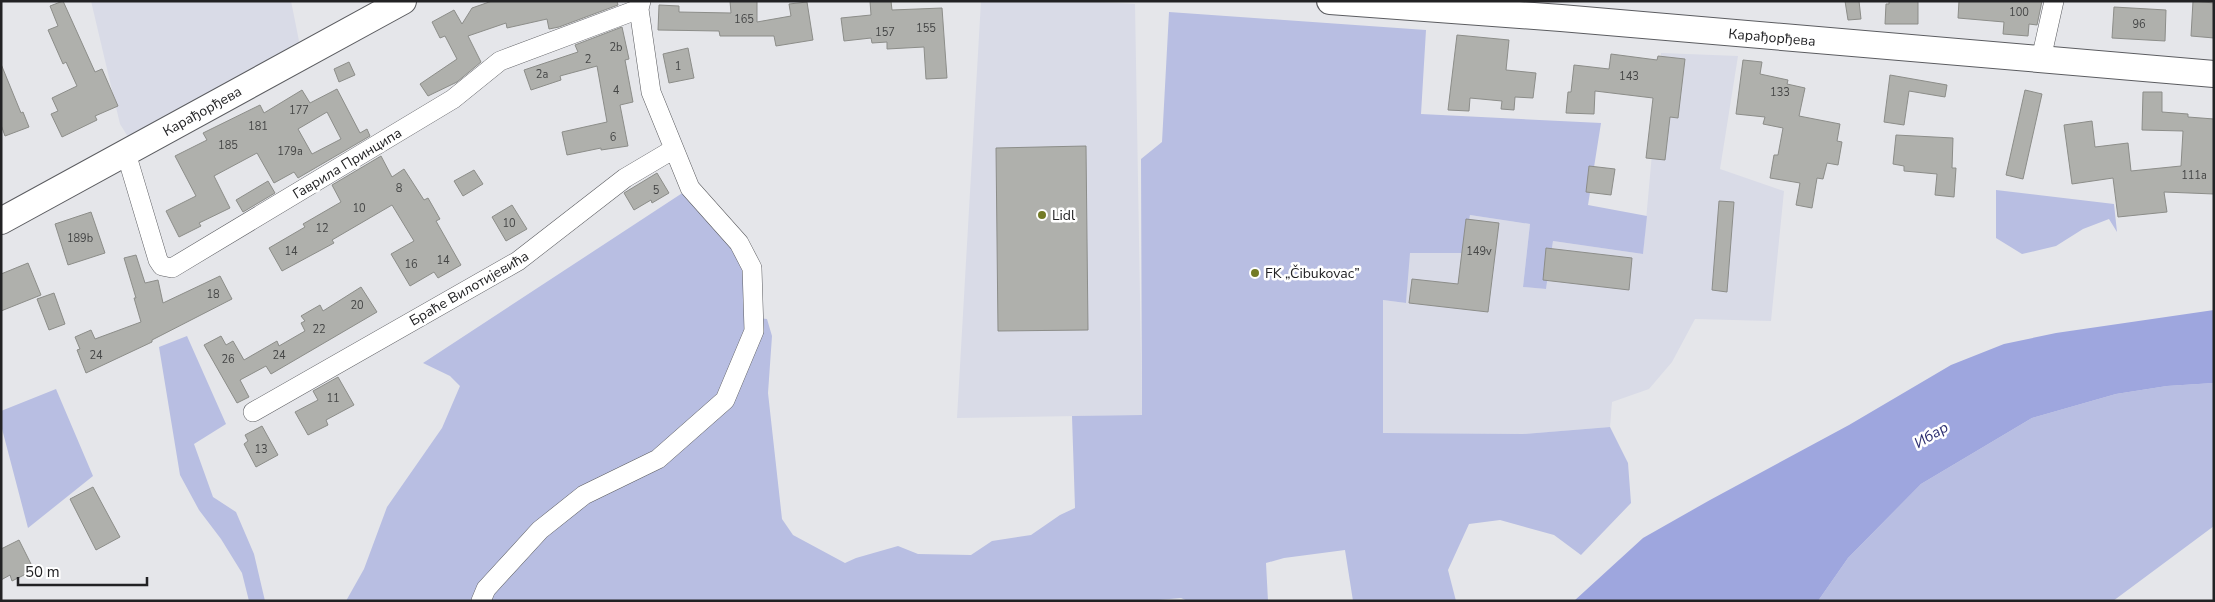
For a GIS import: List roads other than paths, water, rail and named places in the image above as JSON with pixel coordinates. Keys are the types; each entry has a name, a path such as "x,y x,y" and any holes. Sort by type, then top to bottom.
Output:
{"street":[{"name":"Карађорђева","path":"1,221 403,1"},
{"name":"Карађорђева","path":"1330,1 1561,18 2214,74"},
{"path":"2042,59 2054,1"},
{"name":"Гаврила Принципа","path":"126,153 158,260 162,266 172,268 453,99 500,61 640,5"},
{"path":"481,601 486,589 540,530 584,495 658,459 725,400 754,331 752,268 739,243 690,188 651,92 640,5"},
{"name":"Браће Вилотијевића","path":"253,412 518,261 625,178 674,149"}],"water":[{"name":"Ибар","path":"2214,310 2214,383 2167,386 2116,394 2032,418 1921,484 1848,558 1818,601 1574,601 1643,538 1849,425 1951,365 2004,344 2056,333"}],"place":[{"name":"Lidl","path":"1042,215"},
{"name":"FK „Čibukovac”","path":"1255,273"}]}
